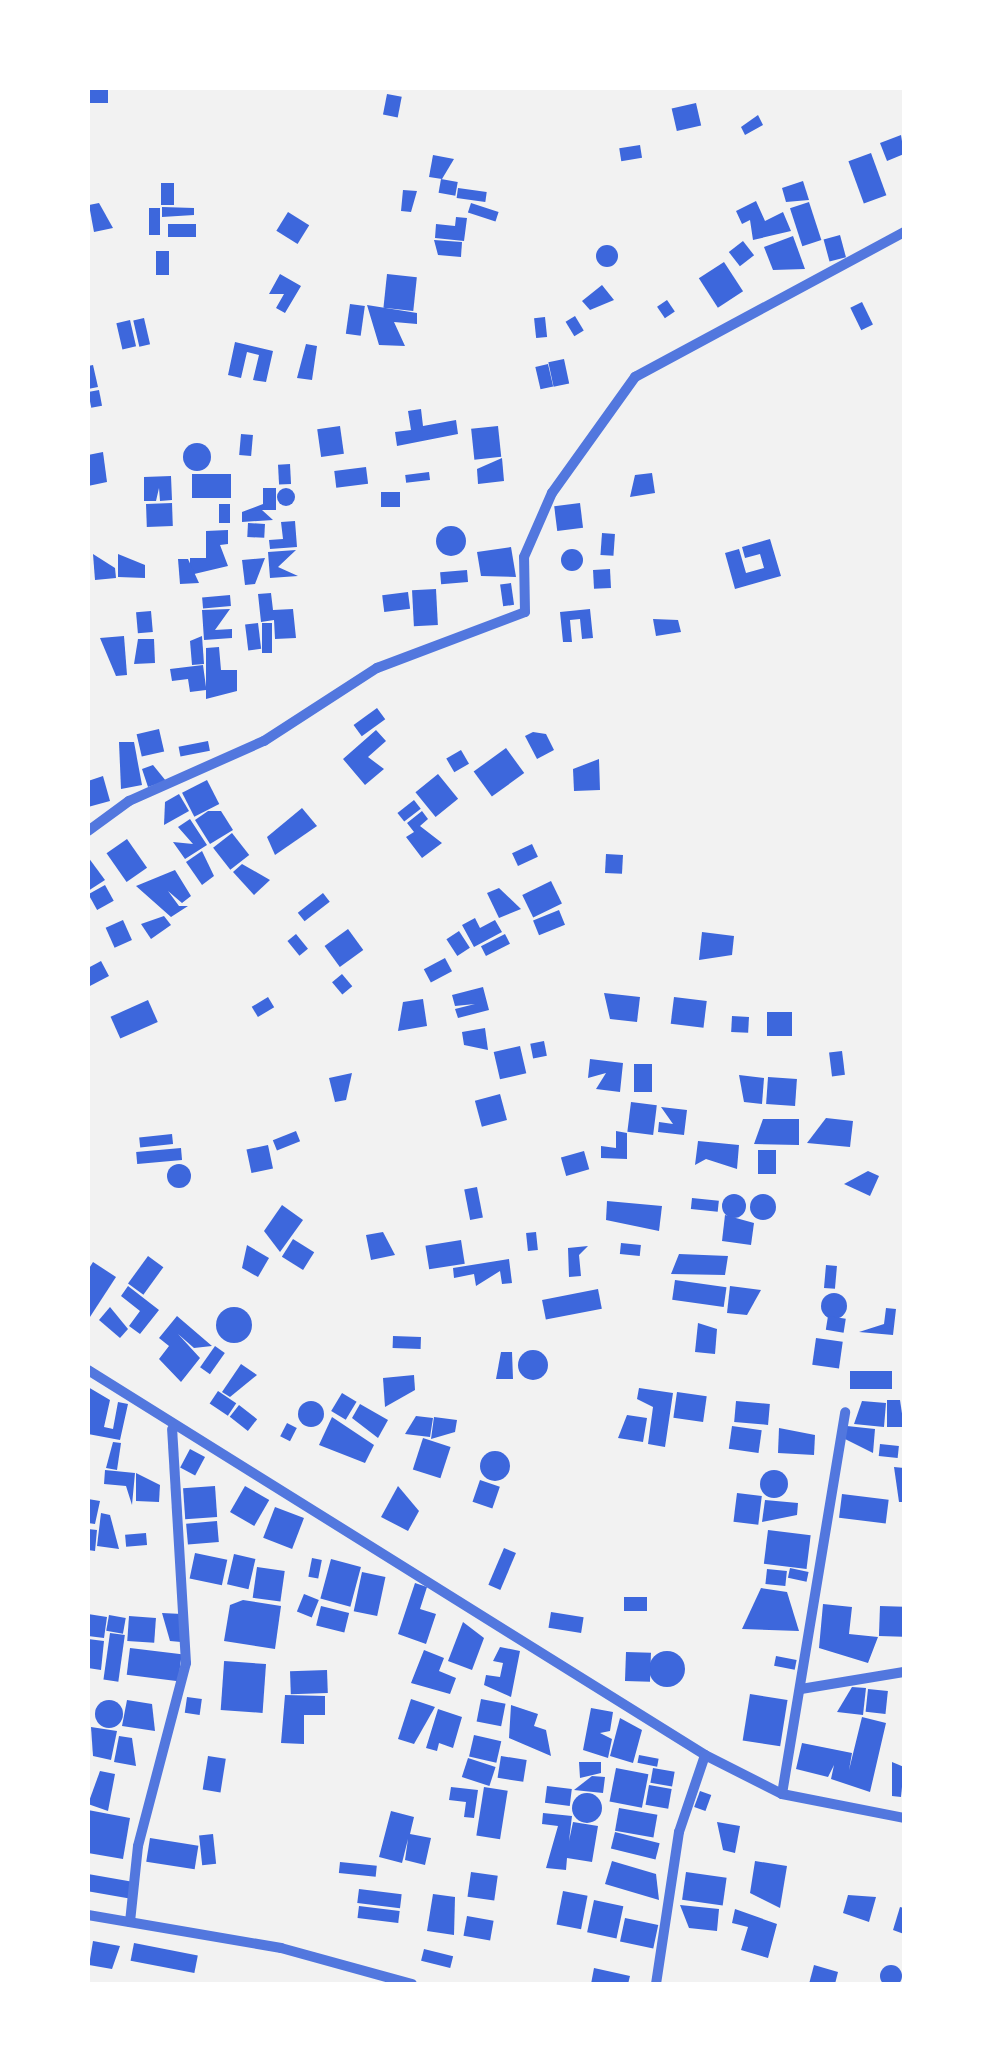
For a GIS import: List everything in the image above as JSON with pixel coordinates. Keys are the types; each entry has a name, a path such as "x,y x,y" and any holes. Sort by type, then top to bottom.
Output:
{"street":[{"path":"88,831 129,802 264,741 377,668 526,612 524,558 552,493 636,377 904,232"},
{"path":"88,1370 172,1428 705,1756 782,1794 904,1818"},
{"path":"782,1794 845,1412"},
{"path":"130,1922 138,1846 186,1663 172,1428"},
{"path":"801,1689 904,1672"},
{"path":"656,1984 678,1832 705,1756"},
{"path":"88,1915 281,1948 412,1984"}],"building":[{"path":"88,88 108,88 108,103 88,103"},
{"path":"387,94 402,97 398,117 383,115"},
{"path":"696,103 701,125 677,131 672,109"},
{"path":"758,115 763,125 745,135 741,127"},
{"path":"901,135 904,154 887,161 880,143"},
{"path":"640,145 642,158 621,161 619,148"},
{"path":"871,153 886,195 864,203 848,161"},
{"path":"433,155 454,159 442,179 429,177"},
{"path":"441,179 458,182 455,196 439,193"},
{"path":"803,181 809,200 786,202 782,188"},
{"path":"161,183 174,183 174,205 161,205"},
{"path":"458,188 487,192 485,202 457,198"},
{"path":"403,190 417,191 411,212 401,211"},
{"path":"756,201 765,221 783,212 791,231 753,240 750,220 742,224 736,211"},
{"path":"809,202 821,240 802,246 790,208"},
{"path":"99,203 113,228 94,232 89,205"},
{"path":"471,203 499,212 495,221 468,213"},
{"path":"162,207 194,208 194,215 162,217"},
{"path":"149,208 160,208 160,235 149,235"},
{"path":"288,212 309,225 298,244 276,231"},
{"path":"456,217 467,218 464,241 435,238 436,224 455,226"},
{"path":"168,224 196,224 196,237 168,237"},
{"path":"840,235 846,257 830,262 824,239"},
{"path":"793,236 805,269 773,270 764,247"},
{"path":"434,240 462,242 461,257 438,255"},
{"path":"743,241 754,255 740,266 729,252"},
{"path":"607,245 615,248 615,264 607,267 599,264 596,256 599,248"},
{"path":"156,251 169,251 169,275 156,275"},
{"path":"724,262 743,291 718,308 699,278"},
{"path":"280,274 301,286 285,313 276,308 284,294 269,294"},
{"path":"387,274 417,277 413,311 383,308"},
{"path":"602,285 614,300 590,310 582,301"},
{"path":"667,300 675,312 665,318 657,307"},
{"path":"862,302 873,324 861,330 850,308"},
{"path":"350,304 365,306 361,336 346,334"},
{"path":"367,305 417,313 417,324 394,322 405,346 379,345"},
{"path":"575,316 584,331 574,336 566,322"},
{"path":"545,317 547,337 536,338 534,318"},
{"path":"144,318 150,344 139,347 133,320"},
{"path":"130,320 136,346 122,349 116,323"},
{"path":"235,342 273,351 266,382 253,380 259,355 247,352 241,378 228,375"},
{"path":"306,344 317,346 312,380 297,378"},
{"path":"564,359 569,383 554,387 548,362"},
{"path":"548,364 553,386 541,389 535,367"},
{"path":"93,365 98,387 88,389 88,366"},
{"path":"99,390 102,406 91,408 88,392"},
{"path":"421,409 423,426 456,420 458,434 397,446 395,432 411,430 408,411"},
{"path":"340,426 344,454 321,457 317,429"},
{"path":"498,426 501,457 474,460 471,429"},
{"path":"241,434 253,435 251,456 239,455"},
{"path":"197,443 207,447 211,457 207,467 197,471 187,467 183,457 187,447"},
{"path":"103,452 107,482 88,486 88,455"},
{"path":"502,458 504,481 478,484 477,469"},
{"path":"290,464 291,484 279,485 278,465"},
{"path":"366,467 368,484 336,488 334,471"},
{"path":"429,472 430,480 406,483 405,475"},
{"path":"652,473 655,493 630,497 635,475"},
{"path":"192,474 231,474 231,498 192,498"},
{"path":"171,476 172,500 160,501 159,488 156,501 144,501 144,477"},
{"path":"263,488 276,488 276,510 262,510 273,520 242,522 242,512 263,504"},
{"path":"286,488 295,497 286,506 277,497"},
{"path":"381,492 400,492 400,507 381,507"},
{"path":"172,503 173,526 147,527 146,504"},
{"path":"580,503 583,528 557,531 554,506"},
{"path":"219,504 230,504 230,523 219,523"},
{"path":"295,521 297,547 270,549 269,540 283,539 281,522"},
{"path":"248,523 265,524 264,538 247,537"},
{"path":"451,526 462,530 466,541 462,552 451,556 440,552 436,541 440,530"},
{"path":"228,530 228,544 220,545 228,566 190,575 190,558 206,558 206,531"},
{"path":"602,533 615,534 613,556 600,555"},
{"path":"770,539 781,576 735,589 725,553 739,549 746,573 764,568 760,554 745,558 742,547"},
{"path":"511,547 516,577 481,576 477,552"},
{"path":"572,549 580,552 580,568 572,571 564,568 561,560 564,552"},
{"path":"296,550 278,567 298,576 270,578 268,552"},
{"path":"93,554 115,568 116,578 95,580"},
{"path":"118,554 145,565 145,578 118,577"},
{"path":"265,558 255,584 245,585 242,560"},
{"path":"178,559 188,559 199,583 180,584"},
{"path":"610,569 611,588 594,589 593,570"},
{"path":"467,570 468,582 441,584 440,572"},
{"path":"511,583 514,605 503,606 500,585"},
{"path":"436,589 438,625 414,626 412,590"},
{"path":"408,592 410,609 384,612 382,595"},
{"path":"271,593 273,610 293,609 296,638 275,639 274,620 261,622 258,594"},
{"path":"230,595 231,606 203,608 202,597"},
{"path":"230,609 215,630 232,629 232,638 204,640 202,610"},
{"path":"590,609 593,638 582,639 580,619 570,620 572,642 563,642 560,612"},
{"path":"151,611 153,632 138,633 136,612"},
{"path":"653,619 678,620 681,632 656,636"},
{"path":"258,623 261,649 248,650 245,625"},
{"path":"262,623 272,623 272,653 262,653"},
{"path":"124,636 127,675 116,676 100,638"},
{"path":"202,636 204,664 192,665 190,641"},
{"path":"138,639 154,639 155,663 134,664"},
{"path":"219,647 221,670 237,670 237,691 206,699 206,690 190,692 188,679 172,681 170,669 203,665 206,687 206,648"},
{"path":"377,708 385,719 362,736 354,725"},
{"path":"159,729 164,751 142,757 137,734"},
{"path":"376,730 386,741 368,757 384,769 365,785 343,759"},
{"path":"533,732 546,734 554,750 537,759 525,736"},
{"path":"208,741 210,751 180,757 179,747"},
{"path":"119,742 134,742 142,785 121,789"},
{"path":"506,748 524,773 492,797 474,772"},
{"path":"461,750 469,764 454,772 446,758"},
{"path":"599,759 600,790 574,791 573,769"},
{"path":"153,765 166,781 148,787 142,769"},
{"path":"438,774 458,799 436,817 415,792"},
{"path":"103,776 110,801 88,807 88,781"},
{"path":"207,780 219,804 194,817 182,793"},
{"path":"179,794 189,811 164,825 165,802"},
{"path":"414,800 421,809 404,822 397,813"},
{"path":"302,808 317,826 275,855 267,837"},
{"path":"208,811 221,811 233,830 210,844 195,820"},
{"path":"422,811 428,819 420,826 442,843 422,858 406,837 414,832 407,823"},
{"path":"190,819 207,845 185,859 173,842 193,844 178,827"},
{"path":"232,833 249,855 230,870 213,848"},
{"path":"127,839 147,868 127,882 107,853"},
{"path":"532,844 538,857 518,866 512,853"},
{"path":"202,851 214,876 202,885 186,862"},
{"path":"606,854 623,855 622,874 605,873"},
{"path":"88,857 105,880 88,891"},
{"path":"242,864 270,880 254,895 233,872"},
{"path":"175,870 191,896 182,903 168,891 179,906 188,906 171,917 136,886"},
{"path":"551,881 562,903 533,917 522,895"},
{"path":"105,885 114,901 97,910 88,894"},
{"path":"499,888 521,909 499,918 487,893"},
{"path":"323,893 330,902 305,921 298,913"},
{"path":"559,910 565,925 539,935 533,920"},
{"path":"164,916 171,925 151,939 141,924"},
{"path":"475,918 480,928 495,920 502,932 474,947 462,925"},
{"path":"123,920 132,940 115,948 106,928"},
{"path":"348,929 363,950 340,967 325,946"},
{"path":"459,931 470,948 457,956 446,939"},
{"path":"702,932 734,936 732,955 699,960"},
{"path":"296,934 308,949 299,956 287,941"},
{"path":"505,934 510,944 486,956 481,946"},
{"path":"445,958 452,971 431,983 424,969"},
{"path":"101,961 109,976 88,987 88,968"},
{"path":"342,974 352,986 342,995 332,982"},
{"path":"483,987 489,1010 458,1018 455,1009 475,1004 455,1006 452,995"},
{"path":"604,993 640,997 637,1022 610,1019"},
{"path":"268,997 274,1007 258,1017 252,1007"},
{"path":"674,997 707,1001 703,1028 671,1024"},
{"path":"423,999 427,1026 398,1031 403,1002"},
{"path":"148,1000 158,1022 120,1039 111,1017"},
{"path":"767,1012 792,1012 792,1036 767,1036"},
{"path":"732,1016 749,1017 748,1033 731,1032"},
{"path":"485,1028 488,1050 464,1045 462,1032"},
{"path":"544,1041 547,1056 533,1058 530,1044"},
{"path":"520,1046 526,1073 500,1079 494,1052"},
{"path":"842,1051 845,1075 832,1076 829,1053"},
{"path":"590,1059 623,1063 620,1092 596,1089 606,1073 588,1078"},
{"path":"634,1064 652,1064 652,1092 634,1092"},
{"path":"352,1073 346,1100 335,1102 329,1078"},
{"path":"739,1075 764,1078 762,1104 744,1102"},
{"path":"768,1077 797,1079 795,1106 766,1104"},
{"path":"500,1094 507,1120 482,1127 475,1101"},
{"path":"631,1102 657,1105 653,1135 627,1132"},
{"path":"661,1107 687,1110 684,1135 658,1132 659,1122 673,1124"},
{"path":"826,1118 853,1121 850,1147 807,1143"},
{"path":"763,1119 799,1119 799,1145 754,1144"},
{"path":"296,1131 300,1141 277,1151 273,1140"},
{"path":"616,1131 627,1133 627,1159 601,1158 601,1146 616,1148"},
{"path":"172,1134 173,1144 140,1147 139,1137"},
{"path":"698,1141 739,1145 737,1169 706,1159 695,1165"},
{"path":"268,1145 273,1168 251,1173 246,1150"},
{"path":"181,1148 182,1160 137,1164 136,1152"},
{"path":"758,1150 776,1150 776,1174 758,1174"},
{"path":"584,1151 589,1169 566,1176 561,1158"},
{"path":"179,1164 188,1167 188,1185 179,1188 170,1185 167,1176 170,1167"},
{"path":"868,1171 879,1176 870,1196 844,1184"},
{"path":"477,1187 483,1217 470,1220 464,1189"},
{"path":"734,1194 746,1206 734,1218 722,1206"},
{"path":"763,1194 772,1198 776,1207 772,1216 763,1220 754,1216 750,1207 754,1198"},
{"path":"692,1198 719,1201 718,1212 691,1209"},
{"path":"607,1201 662,1206 659,1231 606,1220"},
{"path":"282,1205 303,1220 280,1252 264,1231"},
{"path":"725,1215 754,1223 751,1245 722,1241"},
{"path":"383,1232 395,1255 371,1260 366,1235"},
{"path":"536,1232 538,1250 528,1251 526,1233"},
{"path":"293,1239 314,1252 303,1270 282,1257"},
{"path":"461,1240 465,1264 429,1269 425,1246"},
{"path":"621,1243 641,1245 640,1256 620,1254"},
{"path":"247,1245 269,1258 258,1277 242,1268"},
{"path":"588,1246 579,1255 581,1276 569,1277 568,1248"},
{"path":"679,1254 728,1256 725,1275 671,1274"},
{"path":"148,1256 163,1267 143,1295 128,1284"},
{"path":"509,1259 512,1283 502,1284 500,1271 476,1286 474,1274 454,1278 453,1268"},
{"path":"93,1262 116,1277 88,1320 88,1270"},
{"path":"826,1265 837,1266 835,1289 824,1288"},
{"path":"675,1280 726,1287 724,1307 672,1300"},
{"path":"128,1286 159,1310 140,1334 129,1326 140,1311 121,1296"},
{"path":"730,1286 761,1290 747,1315 727,1313"},
{"path":"598,1289 602,1309 546,1320 542,1300"},
{"path":"834,1293 843,1297 847,1306 843,1315 834,1319 825,1315 821,1306 825,1297"},
{"path":"110,1307 128,1329 120,1338 99,1320"},
{"path":"234,1307 247,1312 252,1325 247,1338 234,1343 221,1338 216,1325 221,1312"},
{"path":"886,1308 896,1309 893,1335 859,1332 884,1324"},
{"path":"177,1316 212,1346 194,1348 178,1334 200,1358 181,1382 159,1359 169,1346 159,1338"},
{"path":"828,1316 846,1319 844,1333 826,1330"},
{"path":"698,1323 717,1329 715,1354 695,1352"},
{"path":"393,1336 421,1337 421,1349 393,1348"},
{"path":"816,1338 843,1342 839,1368 812,1365"},
{"path":"215,1346 225,1353 210,1374 200,1367"},
{"path":"533,1350 544,1354 548,1365 544,1376 533,1380 522,1376 518,1365 522,1354"},
{"path":"501,1352 512,1352 513,1379 496,1379"},
{"path":"241,1364 257,1375 230,1397 222,1392"},
{"path":"850,1371 892,1371 892,1389 850,1389"},
{"path":"414,1375 415,1390 385,1407 383,1378"},
{"path":"88,1387 110,1400 104,1427 113,1429 118,1402 128,1404 120,1440 88,1434"},
{"path":"639,1388 673,1393 665,1447 648,1444 653,1407 637,1399"},
{"path":"218,1391 236,1403 228,1416 210,1403"},
{"path":"677,1392 707,1396 703,1422 673,1418"},
{"path":"342,1393 357,1402 346,1420 331,1411"},
{"path":"887,1400 900,1400 904,1427 887,1427"},
{"path":"311,1401 320,1405 324,1414 320,1423 311,1427 302,1423 298,1414 302,1405"},
{"path":"736,1401 770,1404 768,1425 734,1422"},
{"path":"862,1401 886,1403 884,1427 854,1424"},
{"path":"360,1404 388,1420 378,1438 352,1418"},
{"path":"239,1405 257,1419 248,1431 230,1417"},
{"path":"627,1415 647,1418 643,1442 618,1438"},
{"path":"416,1416 433,1418 430,1437 405,1434"},
{"path":"332,1417 374,1445 365,1463 319,1445"},
{"path":"434,1417 457,1420 455,1432 431,1439"},
{"path":"287,1423 297,1428 290,1441 280,1436"},
{"path":"732,1426 762,1430 759,1453 729,1449"},
{"path":"847,1426 875,1429 873,1453 845,1439"},
{"path":"779,1428 815,1435 814,1455 778,1453"},
{"path":"423,1438 451,1447 440,1478 413,1469"},
{"path":"113,1442 121,1443 117,1470 106,1468"},
{"path":"880,1444 899,1446 898,1458 879,1456"},
{"path":"190,1449 205,1457 195,1476 180,1468"},
{"path":"495,1451 506,1455 510,1466 506,1477 495,1481 484,1477 480,1466 484,1455"},
{"path":"894,1467 904,1468 904,1502 899,1502"},
{"path":"105,1470 135,1473 132,1505 126,1486 104,1484"},
{"path":"774,1470 784,1474 788,1484 784,1494 774,1498 764,1494 760,1484 764,1474"},
{"path":"136,1473 160,1485 159,1502 136,1501"},
{"path":"480,1480 500,1487 492,1509 473,1502"},
{"path":"215,1486 217,1517 185,1519 183,1488"},
{"path":"245,1486 269,1500 254,1526 230,1512"},
{"path":"398,1486 419,1511 408,1531 381,1517"},
{"path":"737,1493 762,1496 758,1525 733,1522"},
{"path":"842,1494 889,1500 886,1524 839,1518"},
{"path":"88,1499 100,1501 95,1524 88,1523"},
{"path":"765,1500 798,1503 797,1515 762,1522"},
{"path":"275,1507 304,1518 292,1549 263,1538"},
{"path":"101,1513 110,1515 119,1549 97,1546"},
{"path":"217,1521 219,1542 188,1545 186,1524"},
{"path":"88,1529 97,1530 95,1551 88,1550"},
{"path":"768,1530 811,1535 807,1569 764,1564"},
{"path":"146,1533 147,1545 126,1547 125,1535"},
{"path":"504,1548 516,1553 500,1590 488,1585"},
{"path":"195,1553 227,1560 222,1585 190,1578"},
{"path":"234,1554 255,1559 248,1589 227,1584"},
{"path":"312,1558 322,1560 318,1579 308,1577"},
{"path":"331,1559 361,1567 350,1607 320,1599"},
{"path":"257,1567 285,1571 280,1602 253,1598"},
{"path":"790,1568 809,1572 807,1582 788,1578"},
{"path":"767,1569 787,1571 785,1586 765,1584"},
{"path":"362,1572 385,1577 377,1616 354,1611"},
{"path":"415,1583 427,1587 420,1609 436,1614 426,1644 398,1634"},
{"path":"761,1588 787,1592 799,1631 742,1629"},
{"path":"304,1594 319,1600 312,1618 297,1612"},
{"path":"624,1597 647,1597 647,1611 624,1611"},
{"path":"243,1600 281,1606 275,1649 224,1641 230,1605"},
{"path":"823,1604 852,1607 849,1634 878,1637 868,1663 819,1648"},
{"path":"321,1606 349,1613 344,1632 316,1625"},
{"path":"880,1606 904,1607 903,1637 879,1636"},
{"path":"551,1612 584,1617 581,1633 548,1628"},
{"path":"162,1613 182,1614 181,1642 170,1641"},
{"path":"88,1614 107,1617 104,1638 88,1636"},
{"path":"109,1615 126,1618 123,1634 106,1631"},
{"path":"129,1616 156,1618 154,1643 127,1641"},
{"path":"463,1622 484,1638 472,1670 448,1661"},
{"path":"110,1633 125,1635 118,1682 103,1680"},
{"path":"88,1639 104,1641 101,1670 88,1668"},
{"path":"500,1647 520,1651 511,1697 484,1685 486,1675 500,1677 503,1663 493,1661"},
{"path":"130,1648 182,1654 178,1681 127,1675"},
{"path":"424,1650 444,1658 439,1671 456,1678 450,1694 411,1683"},
{"path":"667,1651 680,1656 685,1669 680,1682 667,1687 654,1682 649,1669 654,1656"},
{"path":"626,1652 651,1653 650,1682 625,1681"},
{"path":"776,1656 797,1660 795,1670 774,1666"},
{"path":"224,1661 266,1664 263,1713 221,1710"},
{"path":"327,1670 328,1693 291,1694 290,1671"},
{"path":"852,1687 866,1688 863,1715 837,1712"},
{"path":"868,1689 888,1691 885,1714 866,1712"},
{"path":"750,1694 788,1700 780,1746 743,1740"},
{"path":"285,1695 325,1696 325,1715 304,1715 304,1744 281,1743"},
{"path":"187,1697 202,1699 200,1715 185,1713"},
{"path":"411,1699 435,1707 414,1744 398,1739"},
{"path":"481,1699 506,1704 501,1726 477,1722"},
{"path":"109,1700 119,1704 123,1714 119,1724 109,1728 99,1724 95,1714 99,1704"},
{"path":"127,1700 152,1704 155,1731 122,1726"},
{"path":"511,1705 538,1714 534,1726 546,1730 551,1756 509,1738"},
{"path":"591,1708 613,1712 610,1731 600,1733 612,1739 608,1758 583,1750"},
{"path":"438,1709 462,1717 453,1748 439,1743 437,1751 426,1748"},
{"path":"862,1717 886,1723 870,1792 831,1779 834,1765 828,1777 796,1769 802,1743 852,1753 849,1770"},
{"path":"620,1718 642,1730 633,1763 610,1756"},
{"path":"91,1727 117,1731 111,1760 93,1756"},
{"path":"474,1735 501,1741 496,1763 469,1756"},
{"path":"119,1736 132,1738 136,1766 114,1762"},
{"path":"639,1755 659,1759 657,1767 637,1763"},
{"path":"208,1756 226,1759 220,1792 203,1790"},
{"path":"501,1756 527,1760 523,1782 498,1778"},
{"path":"468,1758 496,1767 489,1786 462,1777"},
{"path":"579,1762 601,1762 601,1773 580,1778"},
{"path":"892,1762 904,1767 901,1797 892,1796"},
{"path":"616,1768 648,1774 642,1808 610,1801"},
{"path":"653,1768 675,1772 672,1787 650,1783"},
{"path":"100,1771 115,1774 108,1811 88,1804"},
{"path":"592,1776 605,1777 603,1793 574,1790"},
{"path":"649,1785 672,1789 668,1809 646,1805"},
{"path":"547,1786 572,1789 570,1806 545,1803"},
{"path":"451,1787 478,1790 474,1818 464,1817 466,1802 449,1800"},
{"path":"484,1787 508,1791 500,1839 476,1835"},
{"path":"700,1791 711,1795 705,1811 694,1807"},
{"path":"587,1793 598,1797 602,1808 598,1819 587,1823 576,1819 572,1808 576,1797"},
{"path":"619,1808 657,1815 653,1837 615,1831"},
{"path":"88,1810 130,1818 123,1859 88,1853"},
{"path":"391,1811 414,1817 410,1834 431,1838 425,1865 405,1860 408,1839 402,1863 379,1857"},
{"path":"543,1813 572,1816 569,1841 573,1822 598,1826 592,1862 567,1858 566,1870 546,1868 558,1826 542,1824"},
{"path":"717,1822 740,1826 735,1853 723,1850"},
{"path":"615,1832 660,1843 656,1860 611,1848"},
{"path":"213,1834 216,1864 202,1865 199,1835"},
{"path":"150,1838 198,1846 195,1869 146,1862"},
{"path":"612,1861 656,1874 659,1900 605,1884"},
{"path":"755,1861 787,1866 780,1908 750,1893"},
{"path":"340,1862 377,1866 376,1877 339,1873"},
{"path":"471,1872 498,1876 494,1901 468,1897"},
{"path":"686,1872 727,1878 723,1905 682,1900"},
{"path":"88,1874 132,1882 129,1899 88,1891"},
{"path":"359,1889 402,1894 400,1908 357,1903"},
{"path":"563,1891 588,1896 581,1929 557,1924"},
{"path":"433,1894 455,1897 454,1935 427,1931"},
{"path":"848,1895 876,1897 869,1922 843,1913"},
{"path":"594,1900 623,1906 616,1939 587,1932"},
{"path":"680,1905 719,1909 717,1931 689,1928"},
{"path":"359,1906 400,1911 398,1923 358,1918"},
{"path":"900,1907 904,1908 904,1934 893,1930"},
{"path":"735,1909 777,1924 768,1958 741,1950 748,1927 732,1923"},
{"path":"467,1916 494,1921 490,1940 464,1936"},
{"path":"625,1918 658,1925 653,1949 620,1941"},
{"path":"93,1941 120,1946 112,1969 89,1965"},
{"path":"134,1943 198,1955 194,1973 131,1961"},
{"path":"424,1949 453,1956 450,1968 421,1961"},
{"path":"814,1965 838,1972 835,1984 809,1984"},
{"path":"891,1965 899,1968 899,1984 891,1987 883,1984 880,1976 883,1968"},
{"path":"594,1968 630,1976 628,1984 591,1984"}]}
